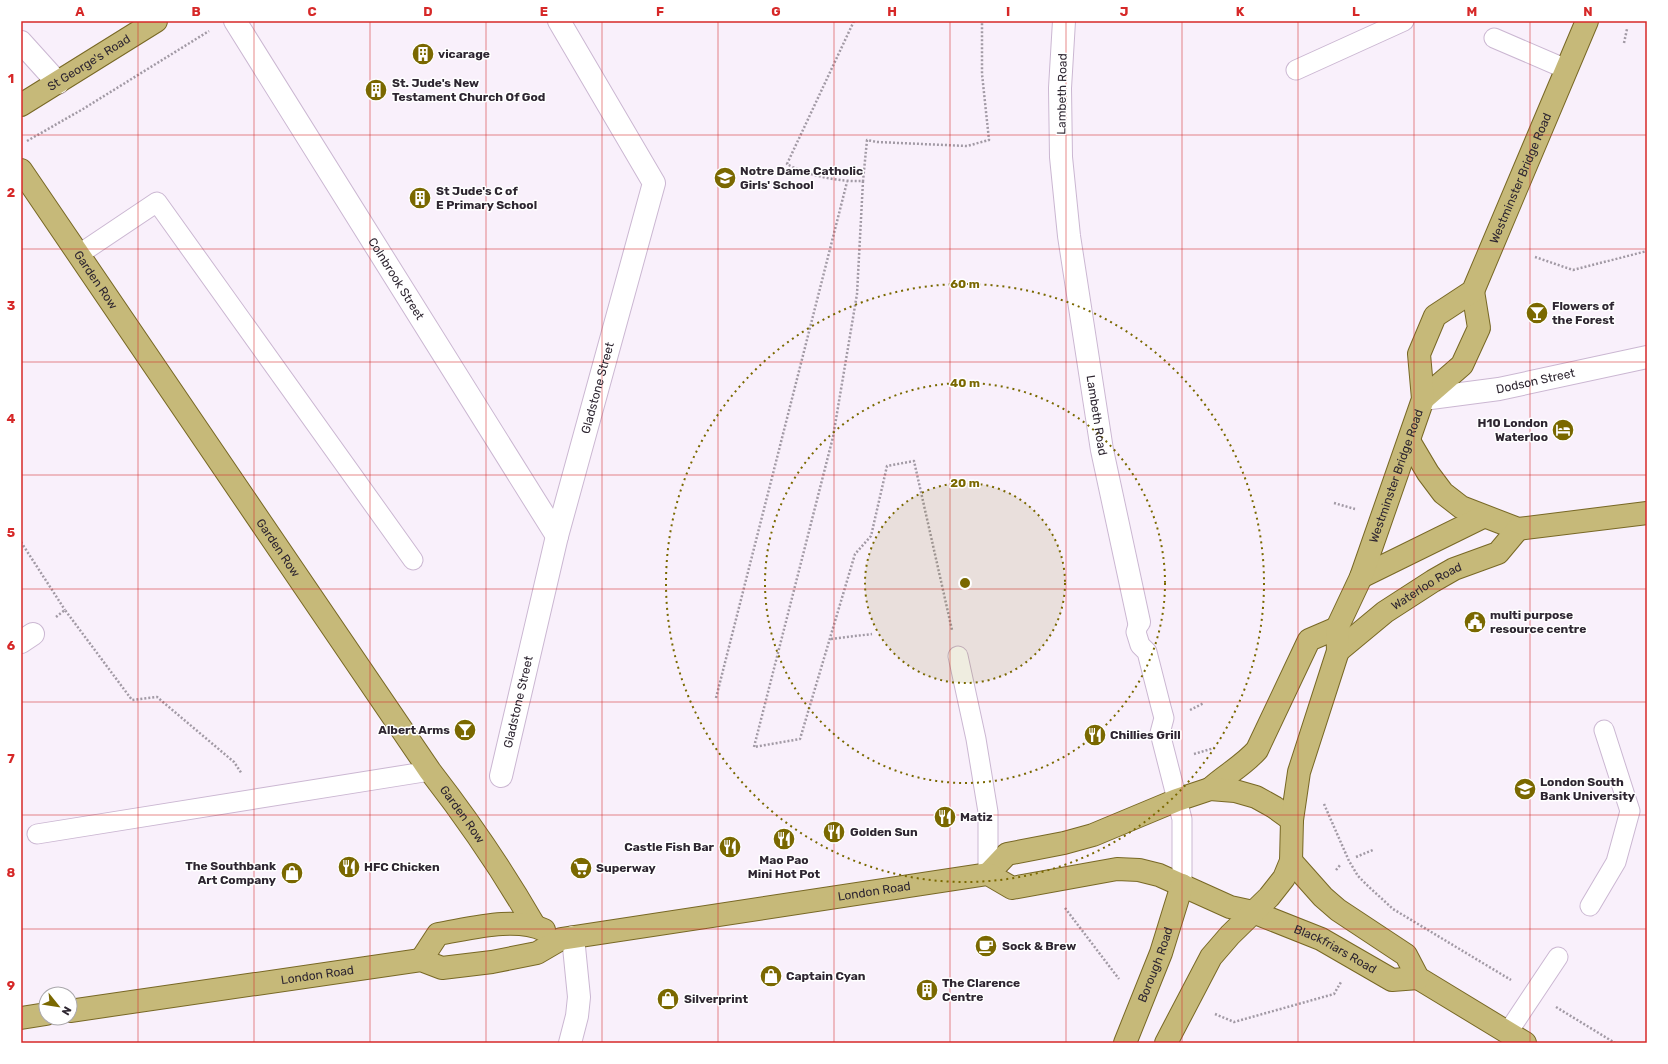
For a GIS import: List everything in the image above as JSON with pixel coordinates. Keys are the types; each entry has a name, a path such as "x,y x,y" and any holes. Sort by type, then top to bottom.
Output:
{"main road":[{"name":"St George's Road","path":"21,105 156,21"},
{"name":"Westminster Bridge Road","path":"1292,820 1299,772 1338,651 1337,628 1361,577 1423,399 1419,354 1434,316 1473,291 1587,21"},
{"name":"Garden Row","path":"21,170 430,771 470,824 518,896 534,925"},
{"path":"1423,399 1462,365 1478,328 1473,291"},
{"path":"1409,442 1428,474 1443,493 1461,507 1518,530 1647,513"},
{"path":"1361,577 1483,517"},
{"name":"Waterloo Road","path":"1338,651 1385,612 1427,584 1454,569 1498,553 1518,530"},
{"path":"1210,789 1223,776 1237,769 1248,760 1256,750 1309,640 1337,628"},
{"path":"1166,1043 1211,957 1269,897 1284,878 1291,860 1292,820 1274,807 1256,797 1235,791 1210,789 1177,800 1093,835 1064,843 1007,854 988,874 1012,888 1117,869 1139,870 1159,875 1182,884 1230,907 1253,912"},
{"path":"1291,860 1323,897 1338,910 1406,955 1418,978 1517,1038"},
{"name":"London Road","path":"78,1010 421,960 442,968 492,962 538,953 567,938 988,874"},
{"name":"Borough Road","path":"1125,1043 1161,954 1182,884"},
{"name":"Blackfriars Road","path":"1253,912 1321,939 1392,980 1418,978"},
{"path":"421,960 438,934 511,923 534,925 567,938"},
{"path":"21,1018 38,1015"}],"street":[{"name":"Colnbrook Street","path":"235,21 557,536"},
{"name":"Gladstone Street","path":"500,776 557,536 654,183 559,21"},
{"name":"Lambeth Road","path":"1064,21 1060,88 1061,157 1069,236 1102,450 1139,622"},
{"path":"21,42 58,83"},
{"name":"Dodson Street","path":"1423,399 1499,389 1647,357"},
{"path":"567,938 579,997 577,1016 570,1043"}],"lane":[{"path":"1296,70 1404,21"},
{"path":"1494,38 1566,69"},
{"path":"78,255 157,202 413,560"},
{"name":"Lambeth Road","path":"1139,622 1136,632 1140,645 1147,652 1164,718 1160,733 1177,800"},
{"path":"958,656 976,739 988,812 988,874"},
{"path":"1590,906 1616,862 1630,811 1604,730"},
{"path":"37,834 430,771"},
{"path":"1177,800 1182,819 1182,884"},
{"path":"1517,1038 1534,993 1558,957"}],"path":[{"path":"854,21 787,164 796,169 847,182 864,181"},
{"path":"958,656 914,461 887,466 871,536 855,554 800,740 754,747 834,437 857,294 867,140 876,142 967,146 989,140 982,74 982,21"},
{"path":"21,145 83,109 212,29"},
{"path":"1624,43 1627,29"},
{"path":"716,698 847,182"},
{"path":"1535,257 1573,270 1647,251"},
{"path":"1334,503 1356,509"},
{"path":"21,542 65,610 132,700 157,697 234,762 259,799"},
{"path":"27,638 65,610"},
{"path":"830,639 872,634"},
{"path":"1186,712 1204,703"},
{"path":"1323,802 1348,861 1369,887 1393,909 1615,1043"},
{"path":"1356,857 1373,850"},
{"path":"1063,907 1119,979"},
{"path":"1215,1014 1234,1022 1334,994 1344,978"}],"place":[{"name":"vicarage","path":"423,54"},
{"name":"St. Jude's New Testament Church Of God","path":"376,90"},
{"name":"Notre Dame Catholic Girls' School","path":"725,178"},
{"name":"St Jude's C of E Primary School","path":"420,198"},
{"name":"Flowers of the Forest","path":"1537,313"},
{"name":"H10 London Waterloo","path":"1563,430"},
{"name":"multi purpose resource centre","path":"1475,622"},
{"name":"Albert Arms","path":"465,730"},
{"name":"Chillies Grill","path":"1095,735"},
{"name":"London South Bank University","path":"1525,789"},
{"name":"Matiz","path":"945,817"},
{"name":"Golden Sun","path":"834,832"},
{"name":"Mao Pao Mini Hot Pot","path":"784,839"},
{"name":"Castle Fish Bar","path":"730,847"},
{"name":"HFC Chicken","path":"349,867"},
{"name":"Superway","path":"581,868"},
{"name":"The Southbank Art Company","path":"292,873"},
{"name":"Sock & Brew","path":"986,946"},
{"name":"Captain Cyan","path":"771,976"},
{"name":"The Clarence Centre","path":"927,990"},
{"name":"Silverprint","path":"668,999"}]}
